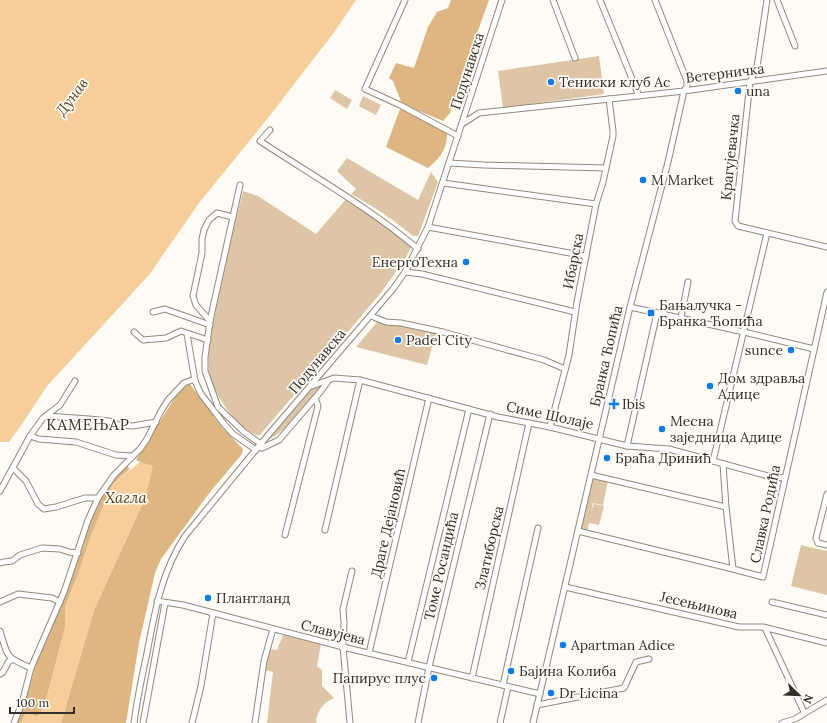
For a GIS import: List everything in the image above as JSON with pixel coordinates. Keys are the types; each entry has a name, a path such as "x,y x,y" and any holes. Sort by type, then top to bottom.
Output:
{"street":[{"path":"405,0 365,89 400,105 458,136"},
{"name":"Подунавска","path":"134,723 156,602 163,579 174,552 185,536 258,447 393,289 405,272 428,227 502,0"},
{"path":"552,0 575,58"},
{"path":"600,0 638,96"},
{"name":"Бранка Ћопића","path":"533,723 630,307 668,162 684,91 687,86 687,81 655,0"},
{"name":"Крагујевачка","path":"767,0 757,67 750,82 735,221 738,226 827,247"},
{"path":"777,0 795,46"},
{"name":"Ветерничка","path":"462,124 479,113 684,91 827,71"},
{"name":"Ибарска","path":"550,427 572,338 575,312 596,204 606,168 613,130 609,99"},
{"path":"270,130 260,141 365,209 403,236 418,249"},
{"path":"449,163 606,168"},
{"path":"442,184 596,204"},
{"path":"240,185 210,323 205,371 218,406 258,447"},
{"path":"210,323 196,305 193,296 202,253 204,230 209,220 217,213 233,217"},
{"path":"428,227 586,256"},
{"path":"713,461 767,232"},
{"path":"405,272 422,274 575,312"},
{"path":"680,318 688,282"},
{"name":"Славка Родића","path":"733,569 763,577 827,292"},
{"path":"630,307 814,349"},
{"path":"153,312 165,309 210,323"},
{"path":"627,446 657,313"},
{"path":"370,316 386,322 401,323 443,332 544,360 565,368"},
{"path":"134,332 143,340 166,338 180,331 208,340"},
{"path":"188,334 195,381 201,394 233,434 258,447 262,448 279,440 328,381"},
{"name":"Симе Шолаје","path":"311,386 334,378 360,380 469,409 599,438 627,446 660,448 772,477 785,478"},
{"path":"14,723 22,703 31,668 60,602 98,498 114,475 147,439 161,411 174,393 184,383 192,380 195,381"},
{"path":"326,530 360,380"},
{"path":"0,491 30,436 42,418 60,405 75,381"},
{"path":"285,535 318,406 315,398"},
{"name":"Драге Дејановић","path":"369,653 429,398"},
{"path":"408,662 469,409"},
{"name":"Томе Росандића","path":"418,723 429,667 490,414"},
{"path":"46,416 89,418 133,426 156,422"},
{"name":"Златиборска","path":"472,678 529,423"},
{"path":"30,436 76,442 116,455 132,456"},
{"path":"578,531 733,569 723,464"},
{"path":"13,468 26,481 38,504 44,509 85,498 98,498"},
{"path":"591,475 726,507"},
{"path":"827,494 816,538 818,543 827,545"},
{"path":"500,723 538,528"},
{"path":"0,563 12,561 20,555 42,548 60,549 78,553"},
{"path":"350,723 343,647 343,609 352,571"},
{"name":"Јесењинова","path":"565,587 739,627 765,628 827,644"},
{"path":"0,602 18,594 22,594 52,598 60,602"},
{"name":"Славујева","path":"156,602 183,605 343,647 540,694"},
{"path":"772,602 827,615"},
{"path":"143,723 165,603"},
{"path":"192,723 201,686 213,613"},
{"path":"765,628 804,712"},
{"path":"255,723 264,661 273,629"},
{"path":"0,631 5,648 12,660 31,668"},
{"path":"538,705 624,688 636,662 649,659"},
{"path":"0,674 3,672 9,661 12,660"},
{"path":"782,723 796,721 804,712 827,700"}],"shaded area":[{"path":"451,0 489,0 450,113 443,121 402,104 393,81 389,78 396,63 414,68 428,27 437,12 448,8"},
{"name":"Тениски клуб Ас","path":"599,56 604,94 503,108 498,71"},
{"path":"335,90 352,100 347,109 330,98"},
{"path":"363,96 381,105 376,115 359,106"},
{"path":"400,109 447,128 446,141 443,151 437,160 428,168 386,147"},
{"path":"347,158 418,200 431,172 438,182 418,236 413,236 367,203 351,194 356,189 337,171"},
{"path":"243,191 258,196 316,234 347,198 397,234 411,247 405,259 380,294 259,436 243,426 227,410 215,390 209,371 209,348 213,325"},
{"name":"Padel City","path":"378,321 436,333 427,365 356,347"},
{"path":"325,383 284,429 267,440 315,386"},
{"path":"190,384 219,424 243,449 242,454 210,492 161,559 155,573 139,643 126,723 61,723 94,610 145,498 152,467 136,460 180,389"},
{"path":"126,465 130,469 113,484 92,533 65,607 65,628 45,704 38,717 26,713 21,723 16,723 29,689 37,660 67,592 92,516 101,497"},
{"path":"592,478 608,481 603,505 593,503 591,512 594,504 604,506 599,525 589,523 587,532 580,530"},
{"path":"801,545 827,551 827,595 791,586"},
{"path":"283,635 321,644 317,666 322,670 322,686 334,698 324,704 316,720 317,723 267,723 273,672 265,670 270,649 277,650"}],"water":[{"name":"Дунав","path":"0,0 356,0 335,31 268,118 199,203 149,275 47,386 9,442 0,442"},
{"name":"Хагла","path":"140,462 153,466 145,498 94,610 61,723 21,723 26,713 38,717 45,704 65,628 65,607 92,533 113,484"}],"place":[{"name":"Тениски клуб Ас","path":"551,82"},
{"name":"una","path":"738,91"},
{"name":"M Market","path":"643,180"},
{"name":"ЕнергоТехна","path":"466,262"},
{"name":"Бањалучка - Бранка Ћопића","path":"651,313"},
{"name":"Padel City","path":"398,340"},
{"name":"sunce","path":"791,350"},
{"name":"Дом здравља Адице","path":"710,386"},
{"name":"Ibis","path":"614,404"},
{"name":"Месна заједница Адице","path":"662,429"},
{"name":"Браћа Дринић","path":"607,458"},
{"name":"Плантланд","path":"208,598"},
{"name":"Apartman Adice","path":"563,645"},
{"name":"Бајина Колиба","path":"511,671"},
{"name":"Папирус плус","path":"434,678"},
{"name":"Dr Licina","path":"551,693"}],"district":[{"name":"КАМЕЊАР","path":"88,425"}]}
